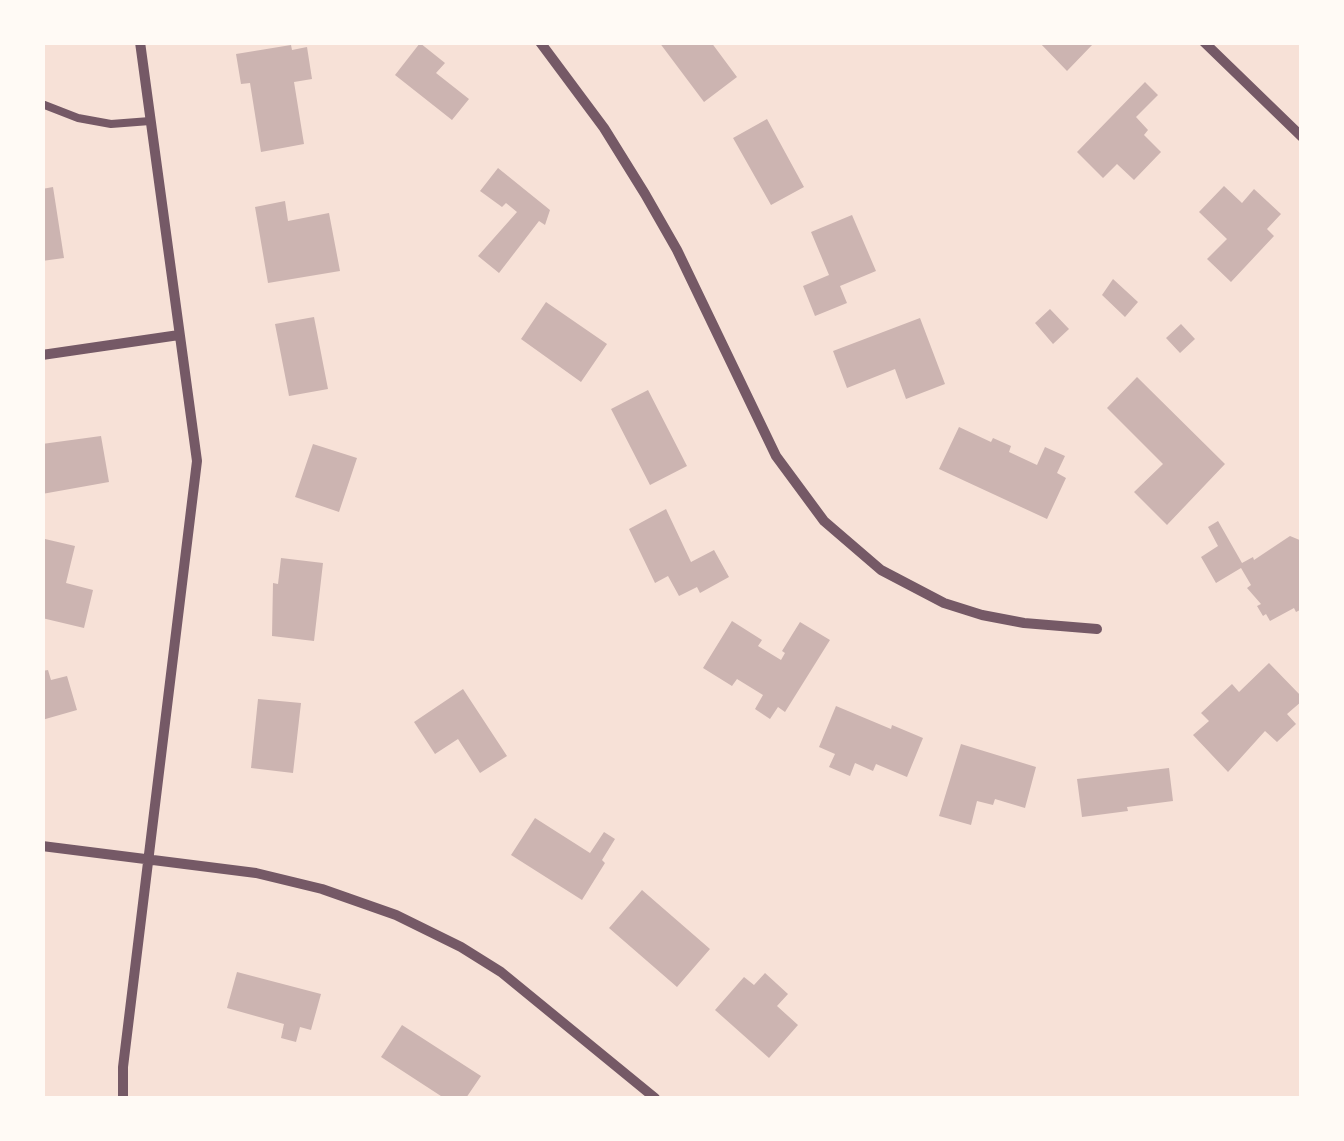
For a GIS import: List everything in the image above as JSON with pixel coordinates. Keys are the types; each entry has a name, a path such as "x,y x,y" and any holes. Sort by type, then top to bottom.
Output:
{"street":[{"path":"123,1098 123,1067 148,860 197,487 195,431 140,42"},
{"path":"540,42 604,128 644,194 677,250 776,456 824,521 882,570 944,603 1024,623 1097,629"},
{"path":"1204,42 1302,137"},
{"path":"42,355 180,335"},
{"path":"42,846 256,874 322,889 396,914 501,972 655,1098"}],"lane":[{"path":"42,104 78,118 110,124 150,121"}],"building":[{"path":"659,42 711,42 737,77 704,102"},
{"path":"1039,42 1091,42 1093,44 1067,71"},
{"path":"420,43 445,63 436,73 469,99 452,120 395,75"},
{"path":"291,45 292,50 307,47 312,79 294,82 304,144 261,152 250,83 241,84 236,54"},
{"path":"1145,82 1158,95 1136,117 1148,130 1144,135 1161,152 1134,180 1117,164 1103,178 1077,152"},
{"path":"767,119 804,187 771,205 733,138"},
{"path":"498,168 550,210 545,225 539,221 499,273 478,256 517,212 506,203 502,207 480,191"},
{"path":"1224,186 1242,203 1254,189 1281,214 1267,229 1274,236 1231,282 1207,259 1227,239 1199,212"},
{"path":"53,187 64,258 42,261 42,189"},
{"path":"285,201 288,221 329,213 340,271 268,283 255,207"},
{"path":"852,215 876,271 840,286 847,303 815,316 803,286 829,275 811,232"},
{"path":"1113,279 1138,302 1125,317 1102,295"},
{"path":"546,302 607,344 581,382 521,339"},
{"path":"1050,309 1069,329 1053,344 1035,323"},
{"path":"314,317 328,389 289,396 275,324"},
{"path":"920,318 945,384 906,399 895,369 847,388 833,351"},
{"path":"1181,324 1195,339 1180,353 1166,338"},
{"path":"1137,377 1225,464 1167,525 1134,492 1163,464 1107,408"},
{"path":"648,390 687,466 650,485 611,409"},
{"path":"959,427 991,442 993,438 1011,446 1009,452 1037,465 1045,447 1065,456 1057,473 1066,478 1047,519 939,469"},
{"path":"101,436 109,482 42,494 42,444"},
{"path":"313,444 357,458 339,512 295,497"},
{"path":"666,509 691,562 714,550 729,577 700,593 697,587 679,596 668,576 655,583 629,529"},
{"path":"1218,521 1242,563 1253,557 1254,560 1290,536 1302,541 1302,609 1296,612 1294,608 1270,621 1247,588 1251,585 1241,568 1216,583 1201,557 1218,546 1208,527"},
{"path":"45,539 75,546 66,583 93,590 84,628 42,618"},
{"path":"281,558 323,563 314,641 272,636 273,583 278,584"},
{"path":"732,621 762,640 758,646 781,660 785,653 782,651 800,622 830,640 785,712 778,707 770,719 755,709 763,695 737,679 732,686 703,668"},
{"path":"1269,663 1302,697 1287,714 1296,724 1277,742 1265,731 1228,772 1193,735 1209,721 1201,713 1232,684 1239,692"},
{"path":"48,670 51,680 67,676 77,710 42,720 42,671"},
{"path":"463,689 507,756 480,773 458,739 435,754 414,722"},
{"path":"258,699 301,703 293,773 251,768"},
{"path":"836,706 923,738 907,777 876,764 873,771 855,763 850,776 829,767 835,754 819,747"},
{"path":"961,744 1036,767 1025,808 995,799 993,805 977,801 971,825 939,816"},
{"path":"1169,768 1173,801 1082,817 1077,779"},
{"path":"535,818 590,853 604,832 615,839 582,900 511,855"},
{"path":"642,890 710,949 677,987 609,928"},
{"path":"237,972 321,994 311,1030 300,1027 296,1042 281,1038 284,1024 227,1008"},
{"path":"765,973 788,994 777,1006 798,1025 769,1058 715,1010 744,977 754,985"},
{"path":"402,1025 481,1076 466,1098 444,1098 381,1057"}]}
